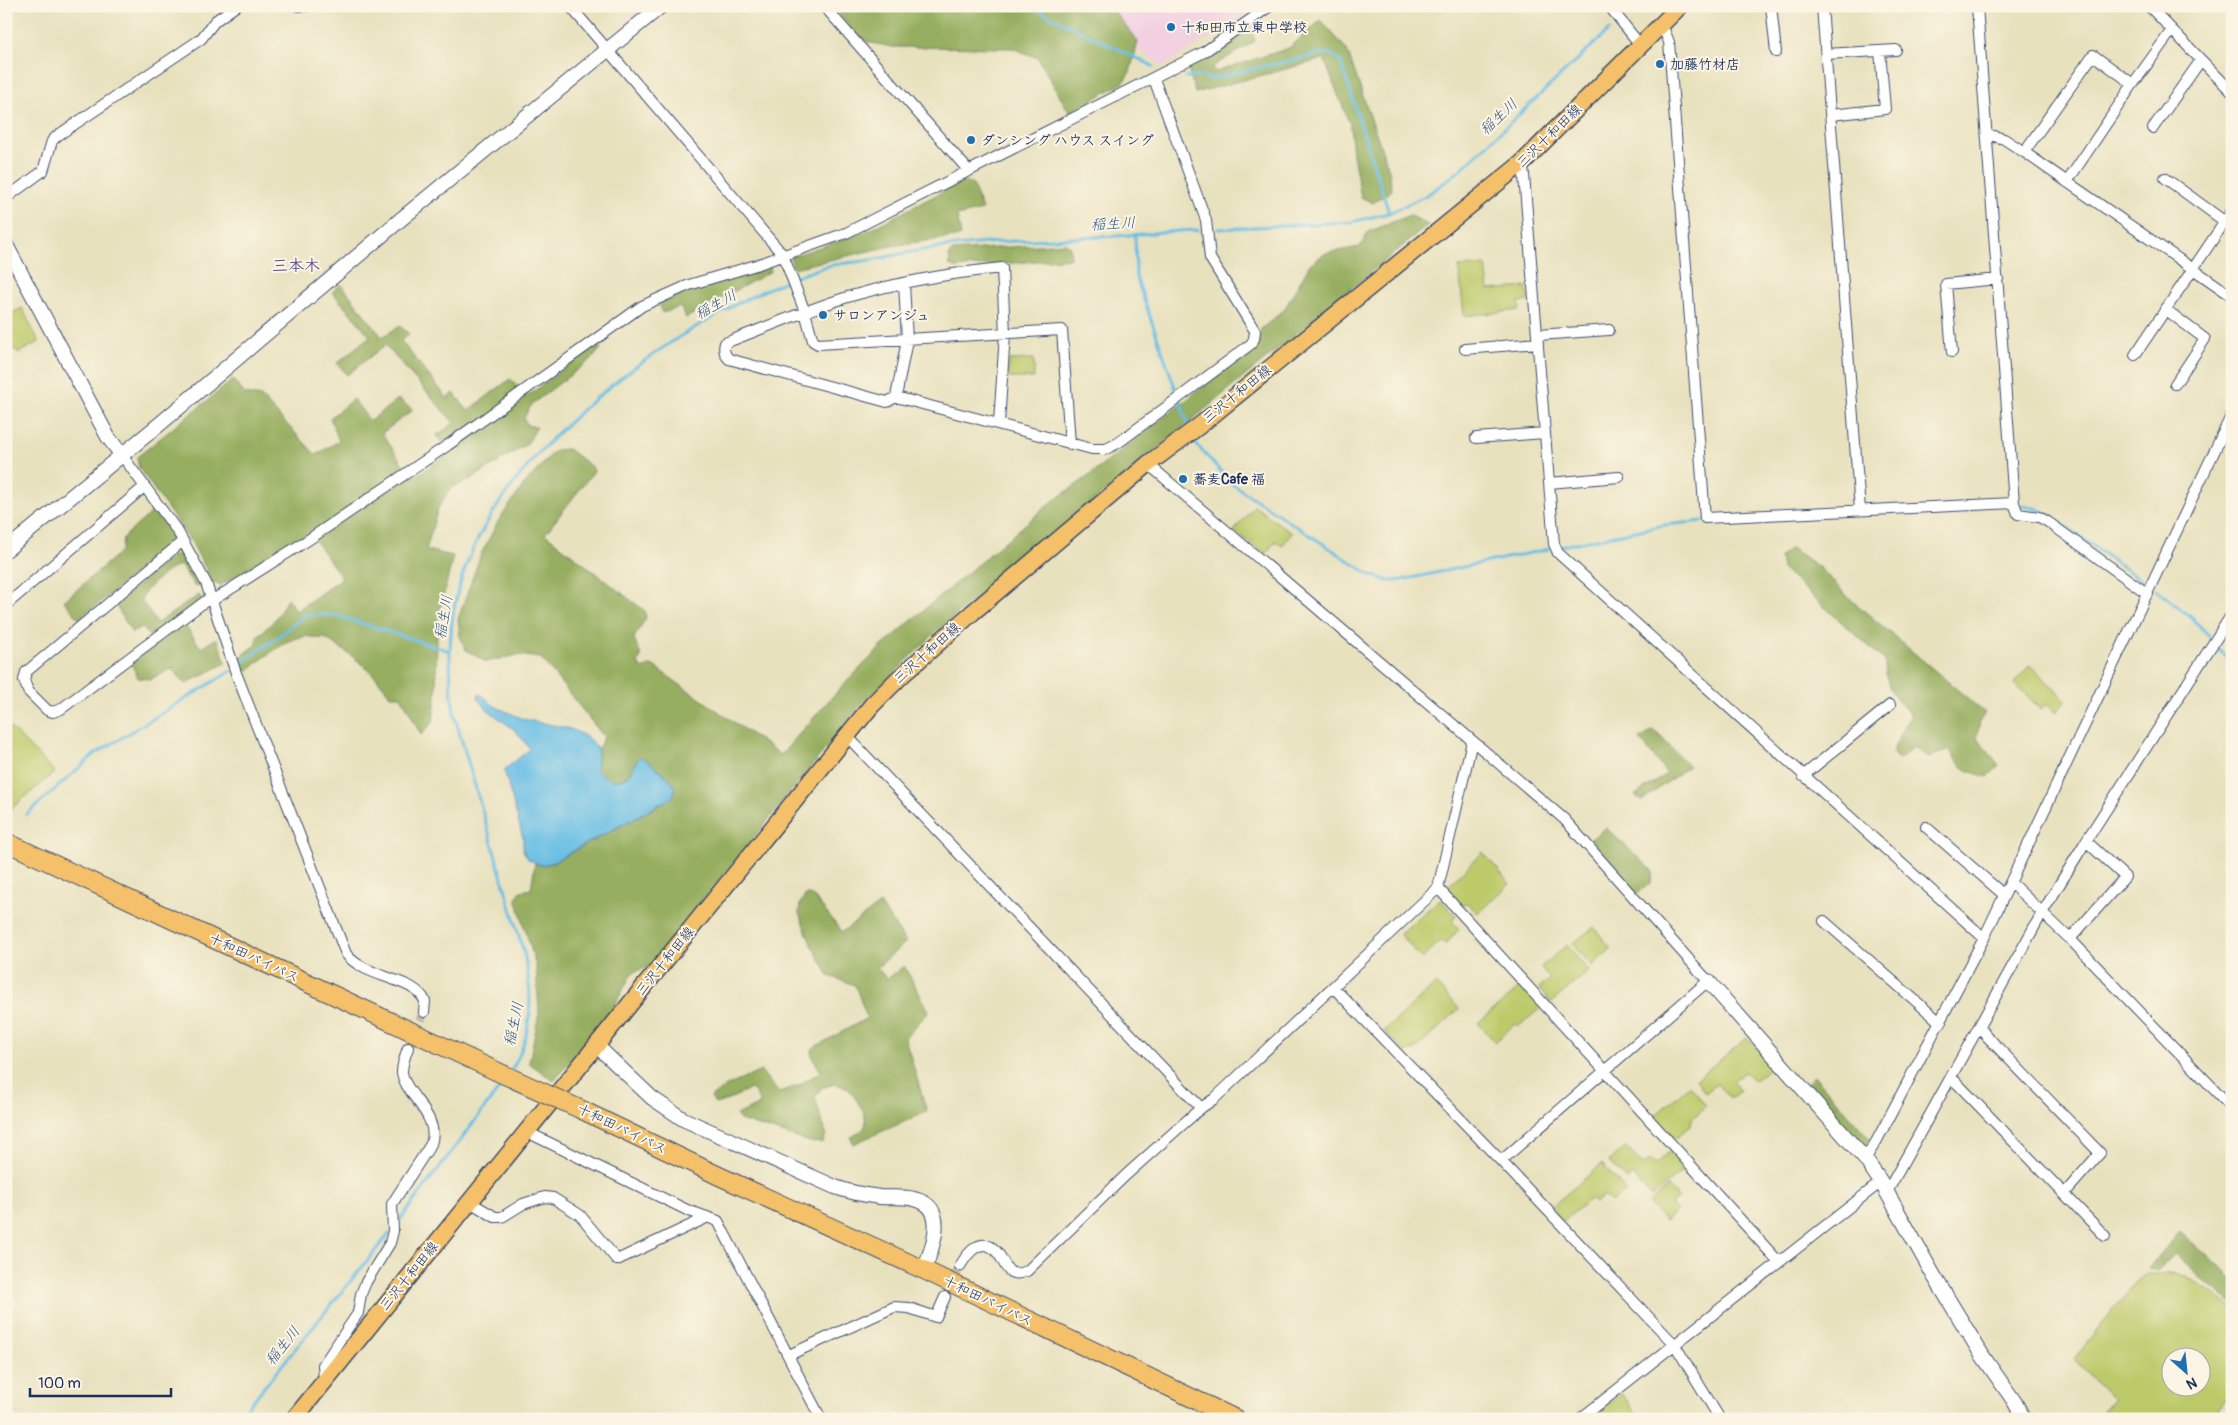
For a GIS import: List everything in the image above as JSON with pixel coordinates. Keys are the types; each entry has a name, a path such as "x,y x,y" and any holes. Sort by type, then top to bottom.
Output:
{"highway":[{"name":"十和田バイパス","path":"6,842 582,1110 824,1226 924,1270 1236,1419"}],"main road":[{"name":"三沢十和田線","path":"296,1418 324,1380 872,705 930,649 1148,464 1199,426 1522,163 1680,6"}],"street":[{"path":"6,198 43,171 52,141 57,136 201,39 215,21 236,6"},
{"path":"298,6 306,6"},
{"path":"570,6 784,255 805,312 813,341 818,344 1062,330 1070,444"},
{"path":"6,550 121,454 161,424 347,265 661,6"},
{"path":"824,6 969,171"},
{"path":"183,541 26,672 25,686 46,710 53,712 61,709 212,598 308,540 448,445 642,306 689,285 756,265 846,233 1154,79 1204,52 1270,6"},
{"path":"1609,6 1641,46"},
{"path":"1770,6 1776,52"},
{"path":"1822,6 1860,510"},
{"path":"1977,6 2014,503 2018,514 2039,517 2048,522 2148,594"},
{"path":"2149,6 2232,92"},
{"path":"1662,25 1669,42 1706,518 2014,503"},
{"path":"2067,182 2172,30"},
{"path":"1826,54 1896,50"},
{"path":"1831,115 1885,109 1880,51"},
{"path":"2024,152 2093,55 2133,84"},
{"path":"2152,128 2201,60"},
{"path":"999,423 1005,334 1002,268 962,272 852,296 725,343 723,349 725,355 730,359 887,402 896,397 1092,449 1106,449 1118,443 1254,339 1255,331 1210,258 1206,220 1154,79"},
{"path":"1987,134 2004,139 2024,152 2232,296"},
{"path":"1522,163 1554,544 1558,553 1802,776 1984,938"},
{"path":"2165,178 2224,221"},
{"path":"2134,355 2232,211"},
{"path":"6,245 108,437 183,541 212,598 236,673 346,954 362,968 414,988 422,995 425,1001 424,1012"},
{"path":"1952,352 1946,284 1998,279"},
{"path":"896,397 908,340 904,284"},
{"path":"2166,309 2205,339 2175,384"},
{"path":"1464,349 1609,330"},
{"path":"1865,1159 1941,1023 1984,938 2232,414"},
{"path":"1476,438 1545,432"},
{"path":"1148,464 1564,819 1865,1159 1884,1187 1939,1284 2024,1419"},
{"path":"1549,483 1619,477"},
{"path":"6,604 144,487"},
{"path":"1580,1419 1779,1262 1884,1187 1951,1077 2042,913 2086,840 2232,614"},
{"path":"1802,776 1890,705"},
{"path":"846,736 1201,1108"},
{"path":"960,1266 974,1247 981,1245 990,1246 997,1251 1004,1265 1011,1272 1019,1274 1027,1271 1126,1175 1201,1108 1214,1099 1438,888 1472,741"},
{"path":"1926,827 2004,895"},
{"path":"2070,939 2125,877 2086,840"},
{"path":"2011,883 2070,939 2232,1108"},
{"path":"1438,888 1779,1262"},
{"path":"1824,921 1941,1023"},
{"path":"1501,1161 1708,981"},
{"path":"1333,987 1675,1345 1720,1419"},
{"path":"1979,1028 2100,1153 2064,1194"},
{"path":"597,1046 652,1098 684,1119 834,1188 857,1194 913,1198 922,1202 935,1215 936,1225 934,1240 924,1270"},
{"path":"324,1380 323,1365 358,1313 361,1294 366,1282 383,1256 393,1227 392,1204 432,1144 434,1138 432,1128 421,1104 403,1076 404,1059 408,1048"},
{"path":"1951,1077 2105,1236"},
{"path":"526,1132 706,1218 718,1221 821,1419"},
{"path":"470,1202 495,1217 502,1217 523,1204 545,1197 553,1198 580,1215 618,1260 706,1218"},
{"path":"789,1355 894,1307 909,1308 936,1317 945,1297"}],"shaded area":[{"name":"十和田市立東中学校","path":"1099,6 1257,6 1162,66 1127,42"}],"green space":[{"path":"832,6 1110,6 1138,42 1130,72 1123,83 1069,112 1038,58 1012,48 892,47 867,42 853,31"},
{"path":"1321,20 1347,50 1389,170 1392,190 1373,203 1361,197 1353,155 1350,125 1324,59 1195,93 1188,68 1251,29 1255,41 1212,67 1215,72 1289,48"},
{"path":"963,181 973,185 982,210 957,216 961,236 891,246 794,268 790,257 865,232"},
{"path":"1410,215 1428,225 940,628 860,706 650,966 632,973 612,1010 554,1081 529,1063 539,1013 536,966 516,898 521,891 531,889 535,863 540,865 552,863 665,802 635,762 627,775 618,780 608,778 596,769 598,749 604,737 541,658 518,655 486,662 466,650 460,636 458,619 481,554 499,520 524,485 555,450 568,449 592,467 594,471 545,534 645,611 646,618 634,638 641,656 638,663 642,669 652,665 781,755 830,699 880,648 927,607 1053,501 1086,478 1258,344 1261,329 1284,310 1310,264 1326,253 1360,247 1368,232"},
{"path":"1066,243 1070,248 1071,258 955,268 950,266 949,254 953,251"},
{"path":"769,264 771,271 686,318 680,307 662,313 659,304 696,287"},
{"path":"1486,265 1489,290 1527,287 1528,301 1519,302 1520,310 1464,316 1459,267"},
{"path":"341,284 382,337 400,326 409,334 401,341 447,398 454,393 468,411 510,379 529,395 594,346 601,348 593,358 532,404 524,418 527,425 537,427 527,444 468,481 451,488 438,508 426,550 453,556 437,622 436,698 433,722 421,735 401,696 390,696 369,670 325,638 305,637 288,642 244,673 238,659 257,644 257,636 275,619 287,598 296,611 342,578 309,533 221,585 212,581 192,543 139,468 137,457 233,380 245,394 261,397 316,455 339,441 330,418 353,399 370,421 398,399 413,410 382,433 412,478 449,454 437,435 454,423 385,345 347,375 337,363 370,336 332,292"},
{"path":"22,308 39,342 18,353 16,349 6,354 6,316"},
{"path":"1034,359 1034,378 1008,378 1009,360"},
{"path":"1254,506 1292,533 1282,546 1275,541 1266,554 1234,531"},
{"path":"154,510 174,538 171,545 79,619 64,601 121,551 123,538"},
{"path":"1791,548 1820,568 1849,598 1985,713 1980,721 1977,738 1999,765 1988,777 1964,768 1949,749 1929,758 1914,747 1899,760 1892,752 1911,715 1900,703 1889,685 1885,661 1782,569 1780,557"},
{"path":"180,550 186,554 200,585 195,587 180,565 157,579 147,589 141,600 157,623 199,595 203,600 154,634 149,636 142,627 132,633 115,604"},
{"path":"184,624 201,648 217,638 226,663 185,684 172,669 151,679 138,678 131,663"},
{"path":"2030,665 2067,701 2056,712 2046,704 2041,710 2014,683"},
{"path":"6,723 55,772 6,813"},
{"path":"1654,730 1689,766 1642,801 1635,795 1667,774 1640,739"},
{"path":"1606,828 1653,871 1651,883 1636,894 1591,839"},
{"path":"1483,852 1510,884 1478,913 1467,903 1462,906 1447,887"},
{"path":"806,894 814,897 842,932 880,904 906,942 877,968 887,979 904,966 929,1011 905,1038 927,1112 853,1144 851,1137 860,1132 866,1123 861,1107 848,1088 835,1084 821,1088 815,1098 826,1134 823,1143 810,1142 740,1120 736,1115 760,1104 755,1092 750,1089 726,1101 715,1104 711,1097 727,1086 761,1071 778,1092 798,1086 820,1072 811,1053 813,1048 867,1018 855,985 829,976 811,944 799,913 800,904"},
{"path":"1440,899 1456,916 1452,921 1459,929 1446,944 1440,941 1422,959 1400,934"},
{"path":"1594,927 1611,949 1592,966 1572,944"},
{"path":"1567,945 1589,971 1551,1003 1539,988 1550,979 1541,967"},
{"path":"1436,984 1459,1009 1415,1050 1405,1053 1384,1031"},
{"path":"1523,985 1542,1007 1519,1026 1515,1024 1495,1042 1478,1023"},
{"path":"1747,1038 1773,1065 1754,1081 1745,1072 1733,1082 1740,1091 1730,1098 1717,1084 1705,1093 1696,1079"},
{"path":"1814,1075 1870,1139 1867,1145 1859,1144 1806,1085"},
{"path":"1690,1085 1706,1106 1692,1119 1691,1125 1675,1139 1653,1117"},
{"path":"1626,1147 1643,1165 1651,1160 1656,1164 1669,1152 1686,1168 1651,1197 1633,1175 1627,1180 1609,1161"},
{"path":"1602,1164 1626,1191 1611,1202 1604,1195 1595,1203 1590,1199 1562,1222 1551,1207"},
{"path":"1668,1186 1678,1198 1671,1204 1677,1211 1665,1221 1649,1203"},
{"path":"2180,1232 2227,1273 2227,1276 2232,1280 2232,1304 2175,1255 2157,1271 2148,1268"},
{"path":"2147,1274 2175,1274 2193,1279 2232,1308 2232,1392 2210,1419 2111,1419 2102,1410 2113,1400 2074,1359 2138,1280"},
{"path":"1621,1393 1640,1419 1590,1419"}],"water":[{"path":"479,694 496,707 521,718 563,727 582,734 598,749 596,769 604,776 613,780 627,777 639,757 644,758 670,779 675,788 673,797 551,863 540,865 528,859 523,850 523,838 504,770 530,749 516,731 488,710 478,699"}],"waterway":[{"path":"1029,6 1153,66"},
{"name":"稲生川","path":"1627,11 1632,6"},
{"name":"稲生川","path":"1218,229 1351,222 1389,213 1427,195 1458,172 1609,30"},
{"path":"1186,77 1204,76 1211,79 1318,54 1335,56 1342,65 1389,213"},
{"name":"稲生川","path":"511,1071 519,1057 528,1028 530,999 527,969 524,953 454,714 450,644 454,609 463,574 486,524 520,475 562,429 610,386 662,348 716,315 770,288 821,268 962,245 1198,230"},
{"path":"1135,235 1136,277 1189,427"},
{"path":"1192,438 1232,484 1369,574 1388,581 1397,581 1549,549"},
{"path":"2021,506 2036,508 2049,515 2147,584"},
{"path":"1562,546 1665,525 1704,521"},
{"path":"2155,589 2191,617 2209,636"},
{"path":"237,666 305,615 335,615 450,651"},
{"path":"2217,647 2232,663"},
{"path":"26,815 95,754 231,671"},
{"name":"稲生川","path":"396,1225 505,1081"},
{"name":"稲生川","path":"238,1419 389,1234"}],"tunnel":[{"path":"408,1048 424,1012"},
{"path":"950,1288 960,1266"}],"place":[{"name":"十和田市立東中学校","path":"1171,27"},
{"name":"加藤竹材店","path":"1660,64"},
{"name":"ダンシング ハウス スイング","path":"971,140"},
{"name":"サロンアンジュ","path":"823,315"},
{"name":"蕎麦Cafe 福","path":"1183,479"}],"district":[{"name":"三本木","path":"296,266"}]}
